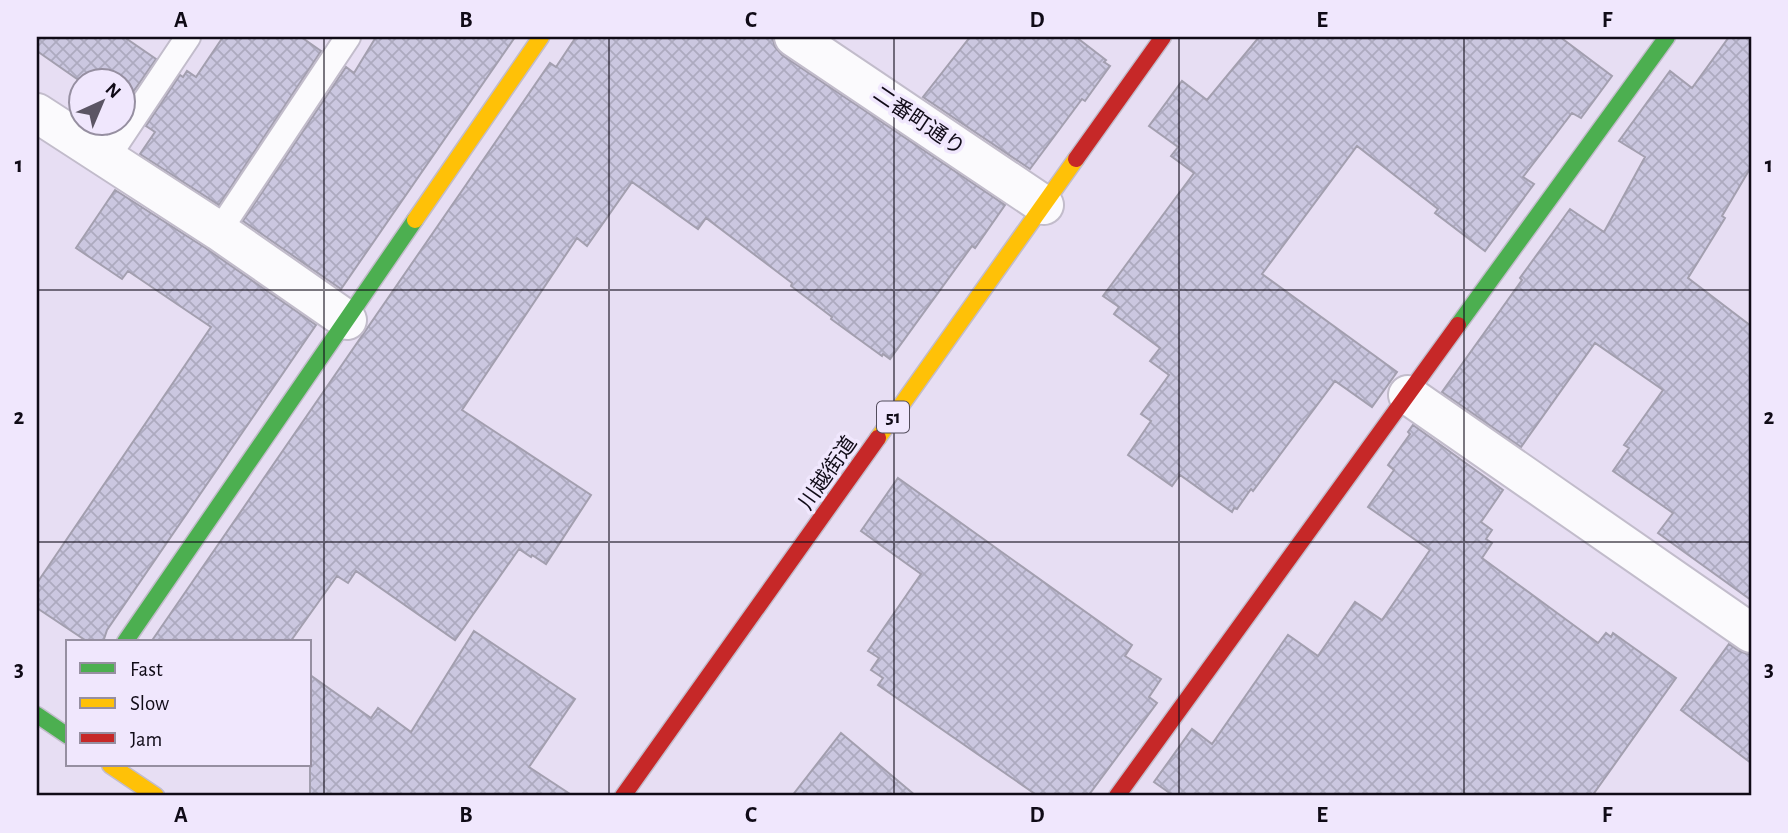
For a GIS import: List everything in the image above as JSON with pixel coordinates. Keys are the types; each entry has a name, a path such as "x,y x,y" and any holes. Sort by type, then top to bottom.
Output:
{"street":[{"path":"126,640 541,37"},
{"name":"二番町通り","path":"794,37 1044,205"},
{"name":"川越街道","path":"623,796 1164,37"},
{"path":"1117,796 1667,37"},
{"path":"37,113 219,231 347,320"},
{"path":"1408,395 1751,633"},
{"path":"111,766 156,796"}],"lane":[{"path":"107,158 188,37"},
{"path":"219,231 348,37"}],"building":[{"path":"37,37 124,37 156,59 136,88 136,66 66,66 66,71 37,51"},
{"path":"223,37 301,37 321,51 219,205 140,154 155,132 146,126 180,75 183,77 187,71 196,77"},
{"path":"376,37 515,37 341,289 243,221 346,67 354,73"},
{"path":"576,37 772,37 775,47 782,55 1005,205 890,359 831,319 832,317 791,286 792,283 706,218 698,229 632,182 587,246 577,238 462,410 591,495 546,564 519,549 455,640 356,571 348,583 337,576 291,640 152,640 550,63 556,67"},
{"path":"970,37 1076,37 1110,66 1030,169 923,97"},
{"path":"1259,37 1560,37 1612,76 1581,118 1572,113 1523,177 1534,184 1485,251 1435,213 1438,209 1357,146 1262,274 1397,372 1372,407 1335,381 1253,491 1251,489 1232,512 1180,475 1172,486 1128,455 1151,421 1141,414 1169,375 1150,361 1160,348 1114,314 1119,307 1103,296 1194,173 1171,156 1178,147 1149,126 1182,81 1207,100"},
{"path":"1729,37 1751,37 1751,167 1722,216 1725,218 1688,278 1751,326 1751,600 1658,533 1673,513 1613,471 1629,448 1624,445 1663,390 1595,343 1521,447 1442,392 1570,209 1604,232 1645,157 1619,141 1670,71 1692,88"},
{"path":"115,190 207,249 316,325 107,630 104,640 85,640 37,608 37,583 211,327 128,271 122,279 76,248"},
{"path":"1413,425 1503,490 1481,522 1492,530 1486,539 1492,543 1482,558 1598,643 1606,633 1611,637 1613,633 1676,678 1592,796 1174,796 1154,782 1192,729 1212,744 1288,635 1318,656 1355,602 1382,620 1430,550 1368,507 1394,470 1388,465 1410,434 1408,432"},
{"path":"898,478 1132,645 1125,656 1161,679 1149,697 1157,703 1088,796 1038,796 878,685 883,678 871,670 879,658 868,651 921,574 861,531"},
{"path":"474,631 575,699 529,767 573,796 310,796 312,676 371,718 378,708 411,732"},
{"path":"1729,644 1751,655 1751,763 1681,710"},
{"path":"841,733 916,796 792,796"}],"traffic: fast":[{"path":"1458,325 1667,37"},
{"path":"126,640 415,220"},
{"path":"37,715 66,735"}],"traffic: slow":[{"path":"415,220 541,37"},
{"path":"878,438 1076,159"},
{"path":"111,766 156,796"}],"traffic: jam":[{"path":"1076,159 1163,37"},
{"path":"1117,796 1458,325"},
{"path":"623,796 878,438"}]}
